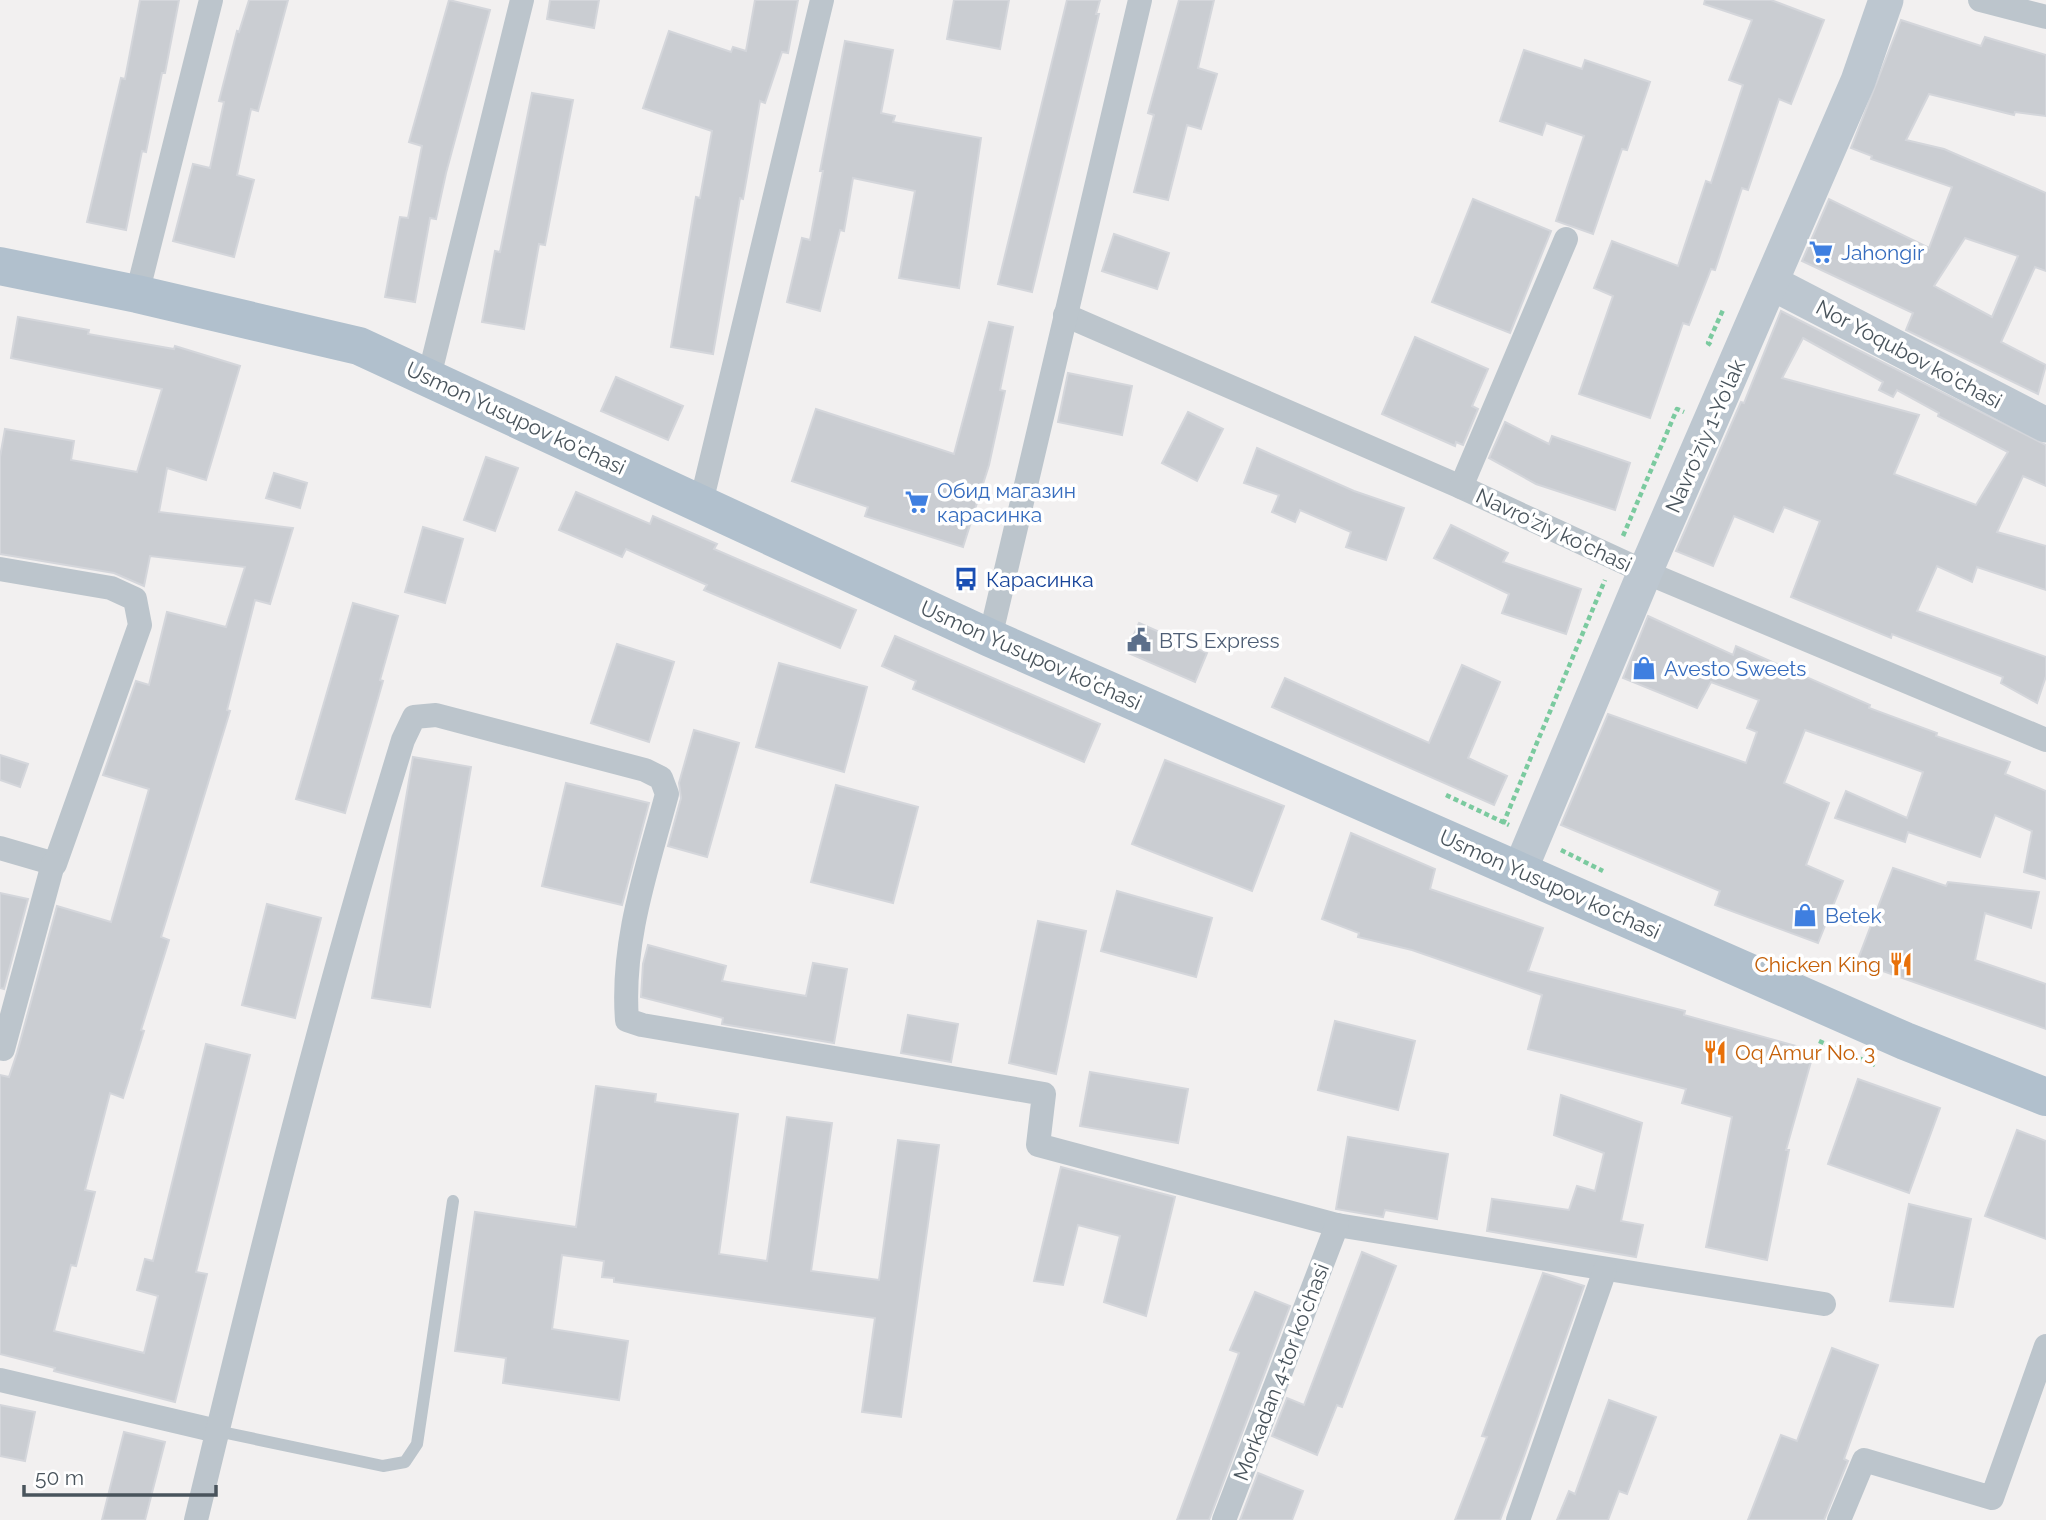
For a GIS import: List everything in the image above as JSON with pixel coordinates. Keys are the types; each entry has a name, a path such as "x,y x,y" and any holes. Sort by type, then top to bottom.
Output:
{"main road":[{"name":"Usmon Yusupov ko'chasi","path":"0,266 137,294 359,346 990,638 1905,1041 2046,1097"}],"street":[{"path":"137,294 211,0"},
{"path":"429,377 522,0"},
{"path":"701,503 822,0"},
{"path":"990,638 1140,0"},
{"name":"Navro'ziy 1-Yo'lak","path":"1520,870 1645,572 1858,81 1886,0"},
{"path":"1980,0 2046,18"},
{"path":"1461,487 1566,239"},
{"name":"Nor Yoqubov ko'chasi","path":"1772,284 2046,425"},
{"name":"Navro'ziy ko'chasi","path":"1065,314 1461,487 1645,572 2046,740"},
{"path":"0,569 111,587 135,599 141,625 53,864 3,1049"},
{"path":"196,1520 274,1200 348,921 403,740 414,717 436,715 645,770 662,778 667,794 629,938 625,994 627,1020 642,1025 1044,1094 1038,1145 1337,1225 1824,1304"},
{"path":"0,848 53,864"},
{"name":"Morkadan 4-tor ko'chasi","path":"1224,1520 1337,1225"},
{"path":"1518,1520 1605,1270"},
{"path":"1839,1520 1864,1460 1992,1498 2046,1346"},
{"path":"0,1380 217,1431"}],"lane":[{"path":"217,1431 383,1466 405,1462 417,1444 453,1202"}],"building":[{"path":"140,0 179,0 165,73 162,73 146,152 142,151 126,230 87,222 121,78 125,79"},
{"path":"249,0 288,0 258,111 251,109 237,175 254,180 234,257 173,241 193,164 210,168 224,102 219,101 237,31 239,32"},
{"path":"449,0 490,10 436,219 430,218 415,302 385,297 400,217 408,218 422,146 409,142"},
{"path":"550,0 599,0 594,28 547,19"},
{"path":"755,0 798,0 788,53 782,52 765,103 760,101 713,354 671,347 696,197 700,198 712,131 643,108 669,31 731,52 733,47 746,51"},
{"path":"954,0 1009,0 1000,49 947,39"},
{"path":"1067,0 1100,0 1096,14 1099,14 1032,292 998,284"},
{"path":"1179,0 1214,0 1198,68 1217,74 1201,129 1187,125 1168,200 1134,192 1154,115 1148,113"},
{"path":"1705,0 1771,0 1824,20 1791,104 1779,99 1748,190 1742,188 1715,270 1711,269 1689,325 1683,323 1650,418 1579,394 1613,296 1594,288 1612,241 1678,266 1706,181 1711,183 1743,85 1729,80 1752,20 1704,4"},
{"path":"1901,20 1981,46 1985,37 2046,55 2046,116 2015,112 2014,115 1929,94 1906,140 1944,149 2046,193 2046,271 2035,267 2001,342 2046,365 2038,394 1906,330 1913,313 1802,261 1829,199 1929,248 1952,187 1871,159 1872,156 1851,148","holes":["1965,238 2018,256 1992,317 1934,286"]},
{"path":"845,41 893,50 881,113 895,116 893,122 981,138 959,288 899,278 915,191 853,178 844,231 840,230 820,311 787,302 802,238 810,240 823,171 820,171"},
{"path":"1524,50 1582,69 1585,60 1650,82 1627,150 1622,149 1593,234 1556,221 1584,136 1546,123 1542,135 1500,121"},
{"path":"532,93 573,100 545,245 539,244 524,329 482,322 495,251 500,252"},
{"path":"1473,199 1551,231 1510,333 1432,302"},
{"path":"1114,234 1169,253 1157,289 1102,271"},
{"path":"1781,311 2046,445 2046,486 2023,476 1997,532 2046,546 2046,590 1977,567 1972,582 1937,566 1917,611 2046,657 2046,676 2037,703 2001,683 2003,677 1892,634 1891,638 1791,597 1820,521 1784,507 1773,532 1734,516 1713,566 1676,551 1741,402 1744,403","holes":["1803,338 1883,382 1879,390 1893,397 1897,390 1939,413 1938,416 2008,452 1976,505 1894,474 1919,415 1782,378"]},
{"path":"18,317 89,330 88,334 174,349 175,346 240,366 206,480 167,468 159,512 293,528 270,604 255,600 227,710 230,711 161,937 169,940 141,1030 144,1031 123,1098 110,1093 85,1190 95,1192 76,1266 71,1265 54,1331 144,1353 158,1296 137,1290 145,1259 153,1261 206,1044 250,1055 196,1272 207,1274 175,1402 54,1371 55,1368 0,1354 0,1075 9,1077 57,906 111,922 149,789 103,775 136,681 149,685 167,612 226,627 245,567 150,556 144,586 114,573 0,554 0,457 5,429 74,441 71,460 137,472 162,389 11,358"},
{"path":"989,322 1013,327 1000,390 1005,391 989,465 963,547 865,516 868,507 792,481 816,409 954,454"},
{"path":"1415,337 1488,369 1472,406 1478,409 1463,445 1456,442 1455,446 1382,414"},
{"path":"1068,373 1132,386 1122,435 1058,422"},
{"path":"616,377 683,406 668,440 601,411"},
{"path":"1188,412 1223,429 1197,481 1162,463"},
{"path":"1505,422 1549,444 1552,436 1630,463 1615,510 1536,484 1489,458"},
{"path":"1257,448 1354,491 1404,508 1386,560 1346,547 1351,532 1300,510 1295,522 1272,512 1279,495 1244,483"},
{"path":"486,457 518,468 495,531 464,520"},
{"path":"274,473 307,483 300,508 266,498"},
{"path":"576,492 650,524 653,516 717,544 714,549 856,610 840,648 704,590 707,585 626,549 622,557 559,530"},
{"path":"1451,525 1508,553 1503,562 1581,589 1566,634 1502,613 1509,594 1434,558"},
{"path":"423,527 463,539 445,603 405,592"},
{"path":"353,603 398,616 380,680 383,681 345,813 296,799"},
{"path":"1648,616 1733,655 1736,646 1870,705 1869,708 1937,733 1936,736 2010,762 2005,774 2046,791 2046,879 2024,872 2032,831 1995,815 1980,857 1908,832 1905,842 1835,818 1846,791 1907,818 1923,772 1805,730 1784,783 1829,803 1806,865 1843,881 1818,943 1715,905 1720,891 1561,825 1608,714 1746,763 1757,732 1747,728 1759,700 1711,682 1697,708 1623,678"},
{"path":"1139,623 1207,653 1195,682 1126,652"},
{"path":"895,636 1100,724 1084,762 913,689 916,681 882,666"},
{"path":"617,644 674,662 649,742 591,723"},
{"path":"779,663 867,687 844,772 756,747"},
{"path":"1462,665 1500,682 1468,758 1507,776 1494,805 1272,707 1285,678 1429,743"},
{"path":"694,730 739,743 707,857 668,846 681,798 679,783"},
{"path":"0,755 28,764 20,787 0,780"},
{"path":"413,757 471,767 430,1007 372,998"},
{"path":"1165,760 1284,806 1252,891 1132,844"},
{"path":"566,783 649,803 622,905 542,886"},
{"path":"836,785 918,807 893,903 811,882"},
{"path":"1351,833 1435,869 1430,889 1543,928 1528,971 1685,1011 1684,1015 1814,1051 1786,1150 1789,1150 1767,1260 1706,1247 1732,1117 1682,1103 1686,1089 1528,1049 1542,995 1412,950 1358,937 1359,933 1322,919"},
{"path":"1893,868 1946,886 1948,882 2039,892 2031,928 1985,913 1975,960 2046,984 2046,1029 1857,962"},
{"path":"1117,891 1212,918 1196,977 1101,951"},
{"path":"0,893 28,899 4,989 0,988"},
{"path":"267,904 321,918 295,1018 242,1005"},
{"path":"1038,921 1086,931 1056,1074 1009,1063"},
{"path":"648,945 726,966 722,981 806,996 813,963 847,969 834,1043 722,1024 723,1018 641,997 643,964"},
{"path":"908,1015 958,1024 951,1062 901,1053"},
{"path":"1335,1021 1415,1041 1398,1110 1318,1090"},
{"path":"1090,1072 1188,1089 1178,1143 1080,1126"},
{"path":"1858,1079 1940,1108 1909,1193 1828,1164"},
{"path":"596,1086 656,1094 655,1102 738,1114 719,1254 767,1261 787,1117 832,1123 811,1271 879,1280 898,1140 939,1145 901,1417 862,1412 875,1318 614,1282 614,1278 602,1277 604,1261 562,1255 552,1329 628,1341 619,1400 503,1383 506,1358 455,1351 475,1212 576,1227"},
{"path":"1561,1095 1642,1123 1621,1221 1643,1225 1636,1257 1487,1231 1492,1199 1569,1210 1577,1186 1595,1191 1604,1153 1554,1135"},
{"path":"2017,1130 2046,1141 2046,1239 1985,1216"},
{"path":"1348,1137 1448,1154 1437,1219 1385,1210 1383,1217 1336,1209"},
{"path":"1061,1167 1175,1197 1146,1316 1104,1302 1120,1236 1078,1225 1063,1285 1034,1281"},
{"path":"1909,1204 1971,1219 1953,1307 1890,1301"},
{"path":"1362,1252 1396,1266 1342,1407 1337,1405 1317,1455 1272,1436 1287,1398 1304,1405"},
{"path":"1543,1273 1584,1286 1523,1459 1500,1520 1455,1520 1487,1437 1482,1436"},
{"path":"1255,1292 1290,1306 1209,1520 1177,1520 1239,1353 1230,1350"},
{"path":"1832,1348 1878,1365 1844,1459 1848,1461 1824,1520 1748,1520 1781,1435 1797,1441"},
{"path":"1609,1400 1656,1417 1627,1494 1619,1491 1608,1520 1557,1520 1569,1491 1575,1494"},
{"path":"0,1405 35,1412 25,1461 0,1456"},
{"path":"124,1432 165,1442 145,1520 102,1520"},
{"path":"1258,1473 1303,1491 1292,1520 1240,1520"}],"place":[{"name":"Jahongir","path":"1821,252"},
{"name":"Обид магазин карасинка","path":"917,502"},
{"name":"Карасинка","path":"966,579"},
{"name":"BTS Express","path":"1139,640"},
{"name":"Avesto Sweets","path":"1644,668"},
{"name":"Betek","path":"1805,915"},
{"name":"Chicken King","path":"1901,964"},
{"name":"Oq Amur No. 3","path":"1715,1052"}]}
